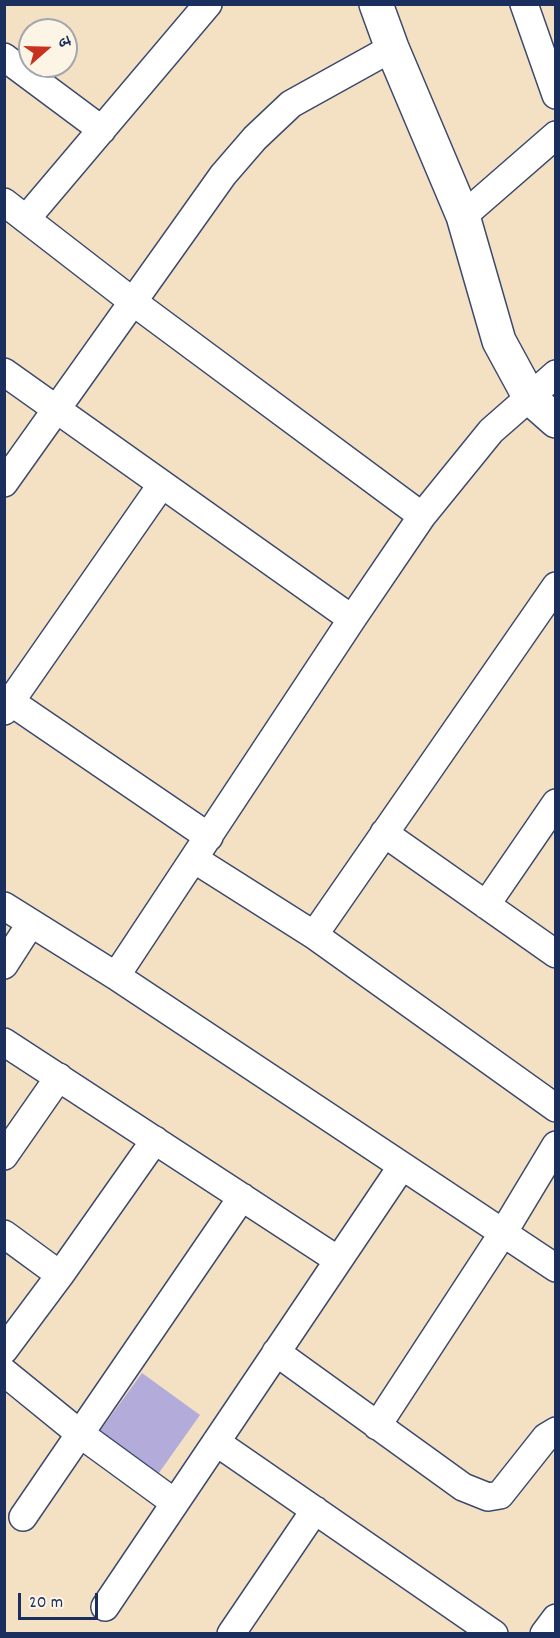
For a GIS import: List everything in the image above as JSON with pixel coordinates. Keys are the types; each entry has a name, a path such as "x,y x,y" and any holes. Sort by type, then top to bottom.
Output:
{"street":[{"path":"26,219 208,4"},
{"path":"376,4 392,48 463,216 499,341 530,398 555,421"},
{"path":"524,4 555,95"},
{"path":"4,483 223,175 255,138 291,104 392,48"},
{"path":"4,57 102,130"},
{"path":"463,216 555,135"},
{"path":"4,202 132,301 422,516"},
{"path":"4,372 352,619"},
{"path":"116,976 422,516 491,430 555,374"},
{"path":"162,484 8,707 208,837"},
{"path":"314,935 553,594"},
{"path":"486,905 555,803"},
{"path":"384,834 555,954"},
{"path":"194,860 314,935 555,1108"},
{"path":"4,906 116,976 555,1268"},
{"path":"4,965 31,923"},
{"path":"4,1042 338,1260"},
{"path":"4,1156 59,1077"},
{"path":"4,1350 155,1140"},
{"path":"377,1426 503,1233 555,1145"},
{"path":"105,1607 402,1166"},
{"path":"22,1517 242,1197"},
{"path":"4,1234 60,1275"},
{"path":"276,1352 463,1487 488,1497 500,1495 546,1437 555,1431"},
{"path":"4,1372 79,1433 175,1503"},
{"path":"216,1442 494,1634"},
{"path":"231,1634 315,1510"},
{"path":"544,1634 555,1618"}],"building":[{"path":"142,1373 200,1415 156,1477 97,1435"}]}
